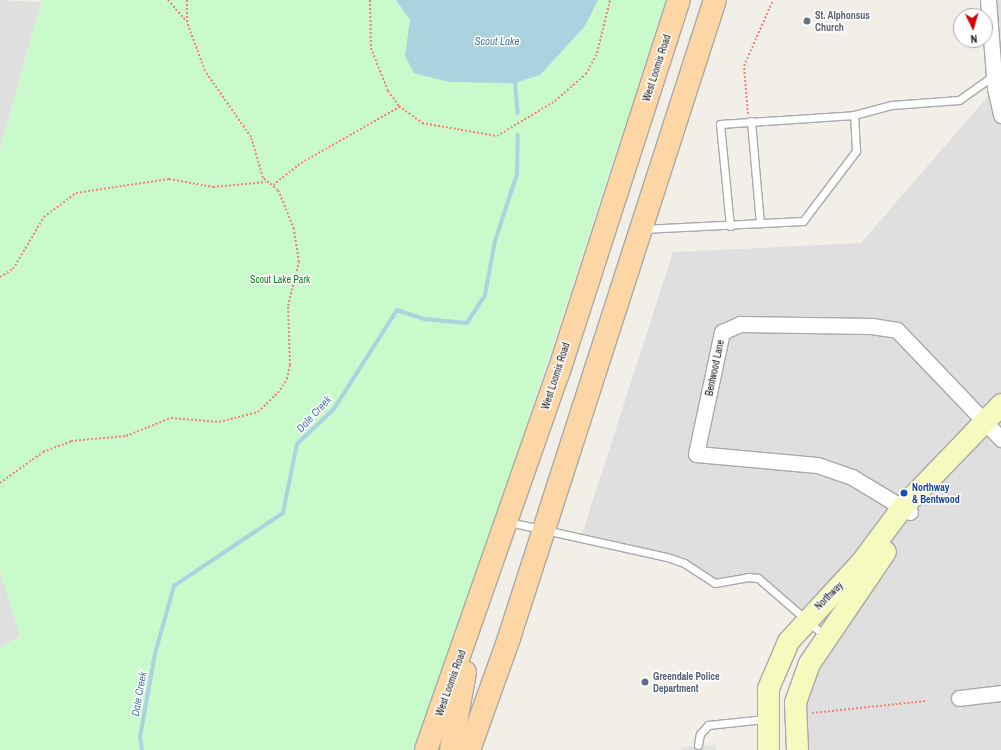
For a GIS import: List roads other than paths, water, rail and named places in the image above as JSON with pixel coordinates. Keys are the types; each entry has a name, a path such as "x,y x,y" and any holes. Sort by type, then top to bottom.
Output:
{"main road":[{"name":"West Loomis Road","path":"426,750 472,625 507,522 679,0"},
{"path":"469,750 545,528 716,0"},
{"path":"605,227 640,234"},
{"path":"451,750 472,625"}],"street":[{"path":"988,0 994,75 1001,115"},
{"name":"Bentwood Lane","path":"906,510 852,478 817,465 696,454 722,332 740,324 872,326 897,330 1001,439"},
{"name":"Northway","path":"768,750 766,719 768,688 775,667 788,641 806,618 861,562 906,510 942,464 1001,404"},
{"name":"Northway","path":"797,750 796,702 800,683 826,638 906,510"},
{"path":"959,698 1001,694"}],"lane":[{"path":"730,226 720,124 854,115 892,105 959,100 994,75"},
{"path":"640,234 803,221 856,151 854,115"},
{"path":"749,121 760,224"},
{"path":"507,522 545,528 668,557 684,563 715,583 748,577 758,578 806,618 826,638"},
{"path":"698,745 700,734 708,725 766,719"}],"water":[{"name":"Scout Lake","path":"396,0 598,0 585,26 540,75 515,83 449,82 414,73 405,56 410,20"}],"waterway":[{"name":"Dale Creek","path":"515,78 518,113"},
{"name":"Dale Creek","path":"142,750 140,737 155,654 174,586 283,513 297,444 334,409 397,310 424,319 467,323 485,295 495,241 517,174 518,135"}],"place":[{"name":"St. Alphonsus Church","path":"807,21"},
{"name":"Northway & Bentwood","path":"904,493"},
{"name":"Greendale Police Department","path":"645,682"}],"park label":[{"name":"Scout Lake Park","path":"280,280"}]}
